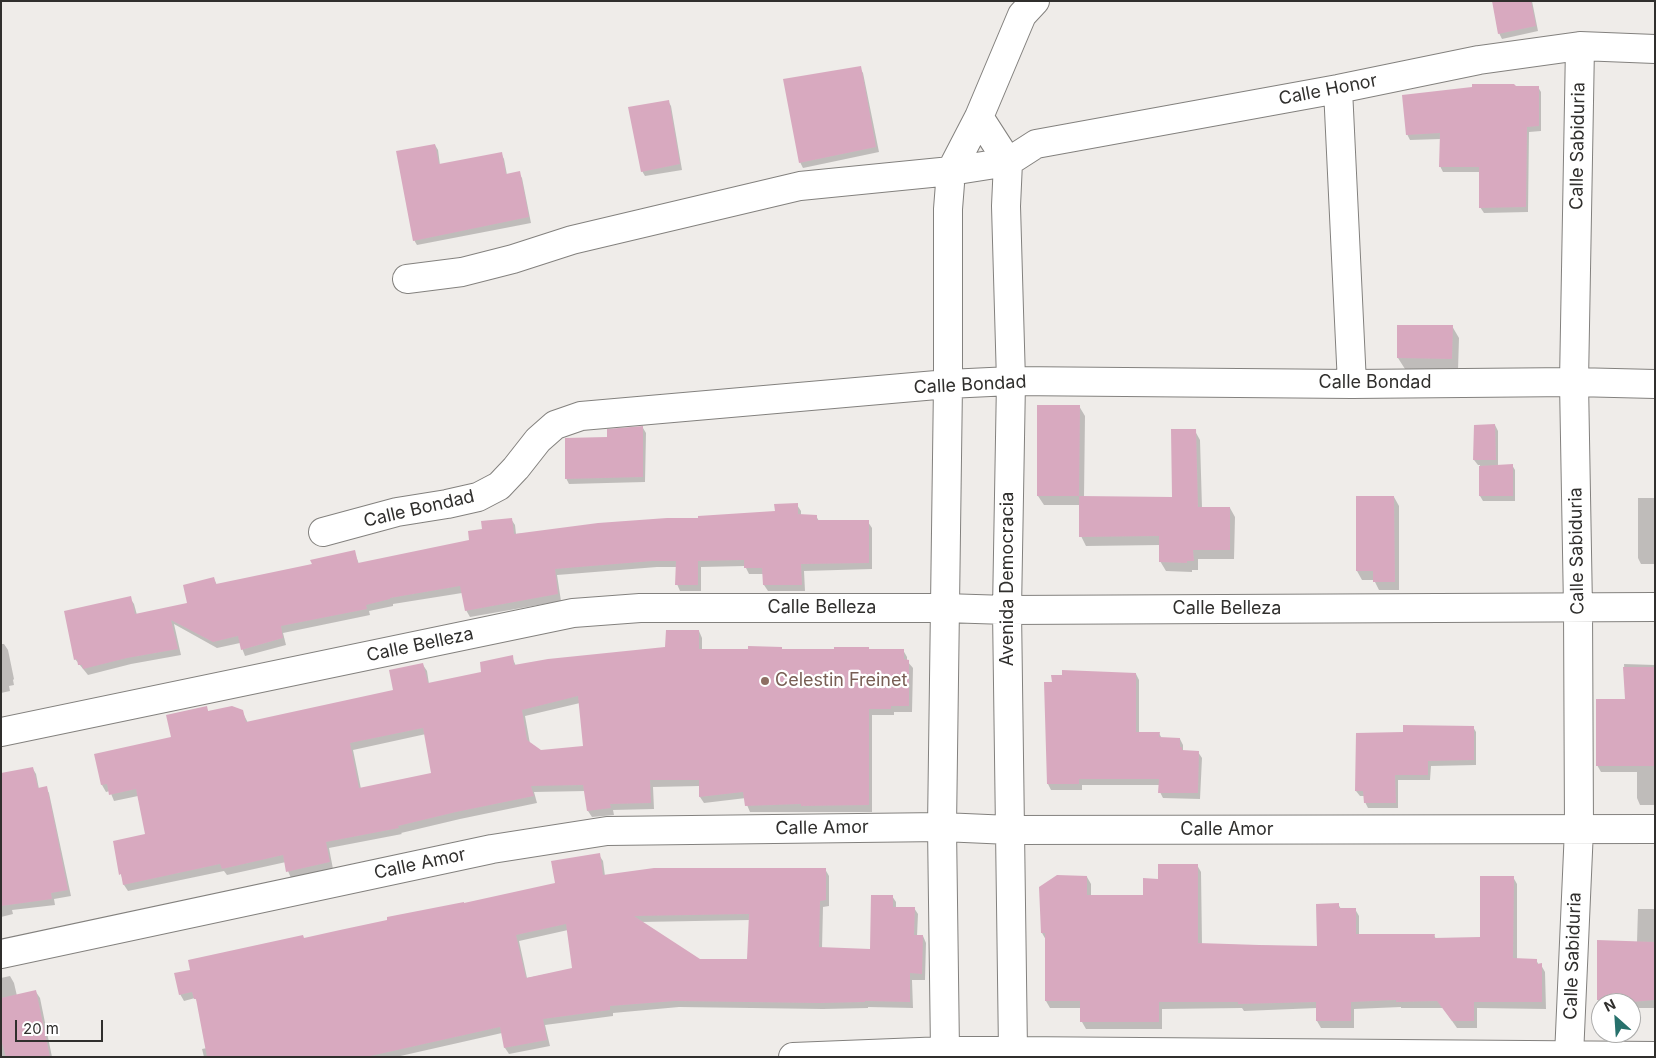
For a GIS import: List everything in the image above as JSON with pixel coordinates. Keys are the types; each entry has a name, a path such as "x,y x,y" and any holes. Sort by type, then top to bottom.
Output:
{"street":[{"path":"945,1051 942,827 948,384 948,209 951,171 980,117 1022,16 1034,1"},
{"name":"Calle Honor","path":"1008,162 1036,144 1479,60 1580,46 1655,49"},
{"name":"Calle Sabiduria","path":"1569,1056 1578,829 1578,608 1574,382 1580,46"},
{"path":"1338,88 1352,384"},
{"path":"407,278 462,272 513,259 582,237 800,186 951,171 1008,162 980,117"},
{"name":"Avenida Democracia","path":"1008,162 1006,206 1010,381 1007,610 1013,1051"},
{"name":"Calle Bondad","path":"323,532 397,512 478,497 499,486 538,440 555,425 581,416 948,384 1010,381 1352,384 1574,382 1655,384"},
{"name":"Calle Belleza","path":"1,732 573,614 640,608 944,608 1007,610 1655,607"},
{"name":"Calle Amor","path":"1,954 492,849 607,830 942,827 1010,830 1655,829"},
{"path":"793,1057 945,1051 1655,1056"}],"building":[{"path":"1492,1 1531,1 1536,26 1498,34"},
{"path":"861,66 876,147 799,163 783,79"},
{"path":"1472,84 1539,86 1539,126 1527,127 1526,207 1479,208 1479,167 1439,167 1440,133 1406,135 1402,95 1472,87"},
{"path":"669,100 680,164 641,172 628,107"},
{"path":"435,144 439,164 502,152 506,174 520,171 529,217 413,241 396,151"},
{"path":"1397,325 1453,325 1452,359 1397,358"},
{"path":"1037,405 1080,405 1079,496 1037,496"},
{"path":"1495,424 1496,460 1473,460 1474,425"},
{"path":"643,426 643,477 565,479 565,438 607,437 607,429"},
{"path":"1171,429 1196,429 1198,507 1230,507 1230,550 1193,550 1194,561 1187,561 1187,563 1159,562 1159,536 1079,537 1079,496 1172,497"},
{"path":"1513,464 1513,496 1479,496 1479,466"},
{"path":"1356,496 1394,496 1395,582 1373,582 1373,571 1356,571"},
{"path":"798,503 798,514 817,515 817,520 869,520 869,563 801,564 802,585 763,585 762,568 744,568 744,560 698,561 698,585 675,585 676,561 652,561 555,569 558,594 465,611 460,586 390,598 366,605 367,609 281,626 283,638 241,650 238,636 213,642 171,620 178,649 127,658 83,669 82,665 78,665 77,659 74,660 64,611 131,596 135,614 187,603 183,585 214,577 216,584 312,564 310,560 355,550 358,563 469,540 468,531 482,529 481,521 512,518 514,534 598,523 667,518 698,518 698,516 775,511 774,504"},
{"path":"666,630 699,630 699,649 748,649 748,646 782,647 782,649 869,647 869,649 904,649 904,659 909,660 909,706 891,706 891,709 869,709 869,805 801,806 801,804 745,806 743,792 699,797 699,780 650,780 651,803 610,804 611,808 587,811 583,785 531,786 534,796 456,812 398,826 399,828 326,842 330,862 286,872 283,855 222,869 220,864 123,885 121,874 119,875 113,841 145,834 136,789 109,795 107,784 101,785 94,754 171,737 166,715 207,706 208,711 232,706 243,710 246,722 393,690 389,670 423,663 428,683 481,672 480,662 513,655 514,665 548,659 665,647","holes":["578,696 583,746 541,750 527,740 522,710","423,728 431,773 359,788 350,743"]},
{"path":"1623,667 1655,667 1655,766 1596,766 1596,699 1625,699"},
{"path":"1062,670 1136,673 1136,732 1160,732 1159,737 1180,738 1182,750 1199,751 1198,793 1158,793 1159,779 1079,779 1079,784 1047,784 1044,682 1052,682 1051,675 1062,675"},
{"path":"1403,725 1474,726 1474,760 1428,761 1428,775 1395,775 1396,803 1364,803 1363,791 1355,791 1356,733 1403,732"},
{"path":"33,767 38,788 47,786 68,890 51,893 52,899 1,906 1,773"},
{"path":"600,853 603,875 654,868 826,868 826,900 820,901 819,947 870,949 871,895 893,895 893,907 915,907 914,935 923,935 922,974 910,973 910,1002 675,1001 610,1006 610,1010 543,1019 547,1040 504,1048 500,1027 366,1057 207,1057 196,999 194,999 192,992 179,995 174,973 190,970 188,960 303,935 304,938 387,920 387,917 464,903 555,883 551,861","holes":["749,914 747,959 700,959 634,916","566,924 572,968 526,978 516,935"]},
{"path":"1158,864 1198,864 1198,943 1317,946 1316,904 1339,903 1339,908 1356,908 1356,934 1435,934 1434,938 1480,937 1480,876 1514,876 1513,958 1537,959 1537,964 1542,963 1542,1002 1474,1002 1474,1021 1452,1021 1437,1001 1351,1002 1351,1021 1316,1021 1316,1002 1238,1004 1238,1002 1159,1002 1159,1022 1080,1022 1080,1001 1045,1001 1045,933 1041,933 1039,887 1057,875 1087,876 1087,895 1143,895 1143,878 1158,879"},
{"path":"1597,940 1655,942 1655,1000 1641,1001 1641,993 1597,993"},
{"path":"36,990 50,1057 6,1057 1,1039 1,998"}],"place":[{"name":"Celestin Freinet","path":"765,681"}]}
